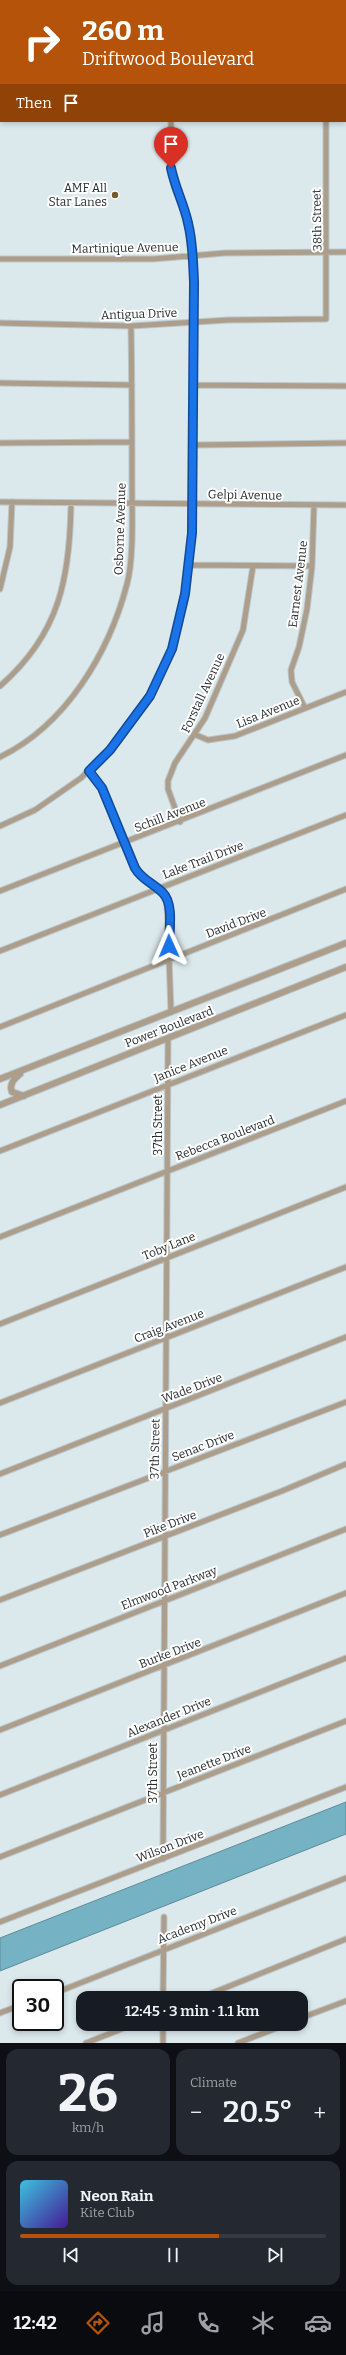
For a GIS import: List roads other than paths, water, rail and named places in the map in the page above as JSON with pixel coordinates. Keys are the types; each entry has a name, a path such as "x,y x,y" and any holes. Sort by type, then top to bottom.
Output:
{"street":[{"path":"0,826 35,810 89,771 110,750 150,696 172,649 185,594 188,565 192,504 193,444 192,257 188,222 174,186 172,174 171,122"},
{"name":"38th Street","path":"326,122 328,252 326,319"},
{"name":"Martinique Avenue","path":"0,259 153,259 192,257 226,253 346,252"},
{"name":"Antigua Drive","path":"0,323 131,326 192,322 326,319"},
{"name":"Osborne Avenue","path":"0,757 42,728 79,691 111,632 127,582 132,503 131,326"},
{"path":"0,383 132,385"},
{"path":"192,385 346,386"},
{"path":"0,443 132,442"},
{"path":"193,444 346,443"},
{"name":"Gelpi Avenue","path":"0,502 346,505"},
{"path":"0,589 10,547 12,502"},
{"path":"0,686 27,659 41,639 55,610 65,580 71,547 71,503"},
{"name":"Earnest Avenue","path":"305,708 292,682 291,670 299,647 307,609 312,566 314,505"},
{"path":"188,565 312,566"},
{"name":"Forstall Avenue","path":"180,822 171,802 168,781 175,763 196,735 243,630 253,566"},
{"name":"Lisa Avenue","path":"196,735 208,740 218,740 235,736 346,692"},
{"name":"Schill Avenue","path":"0,891 124,842 180,822 346,755"},
{"path":"89,771 102,788 124,842 141,878 163,894 168,906 171,1012"},
{"name":"Lake Trail Drive","path":"0,951 346,814"},
{"name":"David Drive","path":"0,1027 346,889"},
{"name":"Power Boulevard","path":"0,1080 345,944"},
{"name":"Power Boulevard","path":"0,1105 346,967"},
{"name":"Janice Avenue","path":"0,1151 346,1015"},
{"name":"37th Street","path":"163,1859 168,1039"},
{"path":"24,1096 12,1092 11,1083 15,1078 30,1068"},
{"name":"Rebecca Boulevard","path":"0,1237 346,1101"},
{"name":"Toby Lane","path":"0,1324 346,1187"},
{"name":"Craig Avenue","path":"0,1404 346,1267"},
{"name":"Wade Drive","path":"0,1474 346,1337"},
{"name":"Senac Drive","path":"0,1535 346,1402"},
{"name":"Pike Drive","path":"0,1600 164,1537 346,1464"},
{"name":"Elmwood Parkway","path":"0,1666 346,1529"},
{"name":"Burke Drive","path":"0,1730 346,1593"},
{"name":"Alexander Drive","path":"0,1795 346,1658"},
{"name":"Jeanette Drive","path":"0,1857 346,1721"},
{"name":"Wilson Drive","path":"0,1922 346,1787"},
{"name":"Academy Drive","path":"64,1988 346,1878"},
{"path":"163,1991 164,1917"},
{"path":"217,1991 346,1939"},
{"path":"308,2015 346,2001"},
{"path":"0,2013 12,2008"},
{"path":"86,2043 116,2031"},
{"path":"163,2031 163,2043"},
{"path":"238,2043 269,2031"}],"water":[{"path":"346,1802 346,1834 0,1971 0,1938"}],"place":[{"name":"AMF All Star Lanes","path":"115,195"}]}
